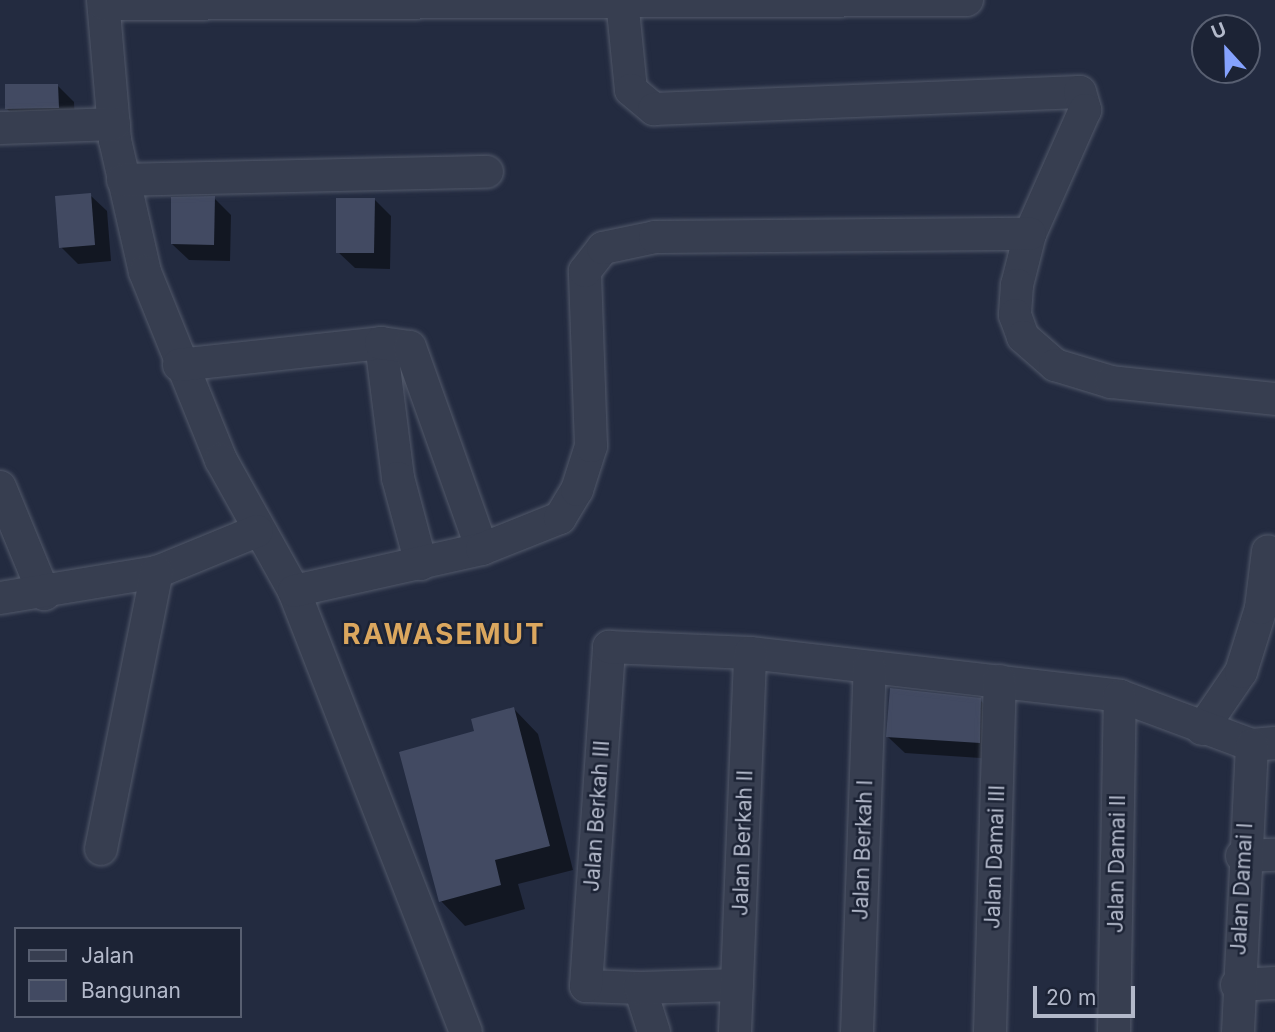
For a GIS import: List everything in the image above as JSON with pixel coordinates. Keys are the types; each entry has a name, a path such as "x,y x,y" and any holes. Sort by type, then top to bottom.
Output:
{"street":[{"path":"622,0 631,90 654,109 1080,92 1085,110 1030,234 1014,300 1020,329 1038,355 1111,382 1275,399"},
{"path":"466,1032 294,591 257,531 178,365 122,180 103,2 967,0"},
{"path":"0,128 114,124"},
{"path":"122,180 487,172"},
{"path":"294,591 482,549 560,518 578,490 593,422 585,271 603,248 655,237 1030,234"},
{"path":"178,365 381,343 406,345 414,355 482,549"},
{"path":"381,343 398,478 421,564"},
{"path":"0,487 44,594"},
{"path":"0,598 44,594 157,572 257,531"},
{"path":"1202,729 1241,672 1261,608 1268,551"},
{"path":"101,849 157,572"},
{"name":"Jalan Berkah III","path":"640,988 586,986 609,647 750,653"},
{"path":"750,653 1120,695 1202,729 1264,744"},
{"name":"Jalan Berkah II","path":"735,1032 750,653"},
{"name":"Jalan Berkah I","path":"857,1032 870,667"},
{"name":"Jalan Damai III","path":"990,1032 1000,681"},
{"name":"Jalan Damai II","path":"1114,1032 1120,695"},
{"name":"Jalan Damai I","path":"1238,1032 1242,856 1264,744"},
{"path":"1242,856 1275,855"},
{"path":"1237,985 1275,983"},
{"path":"654,1032 640,988 737,985"}],"building":[{"path":"5,84 58,84 59,108 5,109"},
{"path":"91,193 95,245 59,248 55,196"},
{"path":"215,196 214,245 171,244 171,197"},
{"path":"336,198 375,198 374,253 336,253"},
{"path":"890,688 981,698 980,743 886,737"},
{"path":"514,707 550,846 495,860 501,885 439,902 399,752 474,731 471,719"}],"district":[{"name":"RAWASEMUT","path":"444,634"}]}
